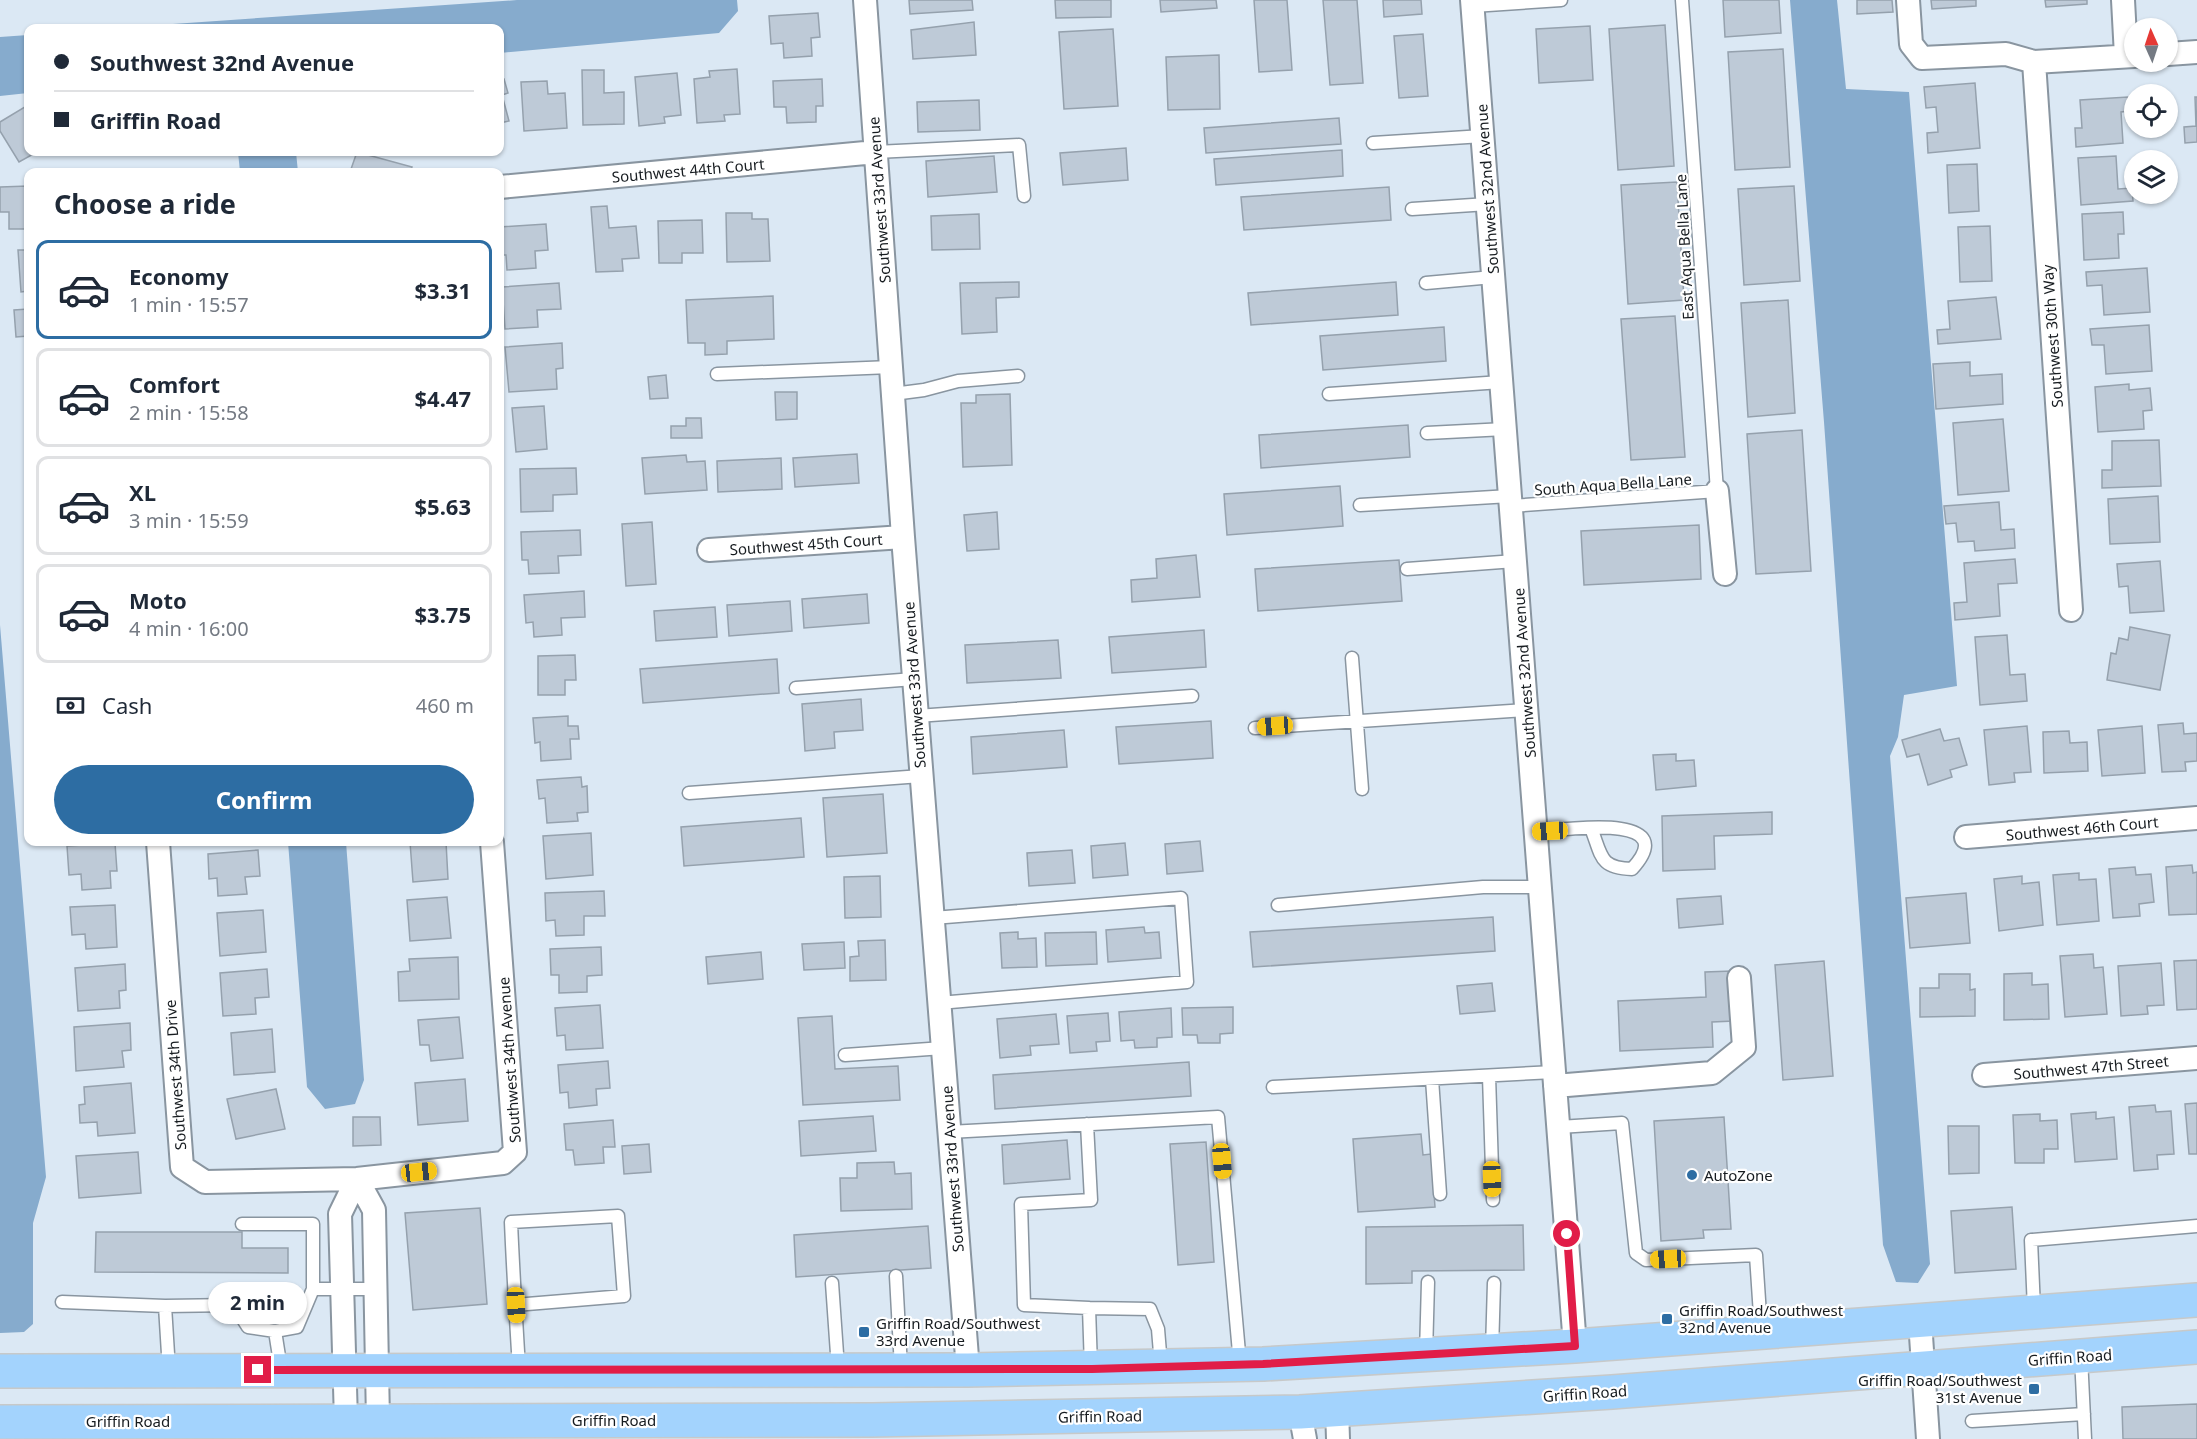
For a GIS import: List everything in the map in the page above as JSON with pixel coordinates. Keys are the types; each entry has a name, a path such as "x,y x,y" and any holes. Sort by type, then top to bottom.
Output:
{"main road":[{"path":"0,1371 968,1370 1240,1365 1575,1346 2197,1300"},
{"path":"1459,1402 1538,1379 1575,1346"},
{"name":"Griffin Road","path":"0,1422 346,1421 378,1425 872,1425 990,1418 1337,1424 1459,1402 2197,1347"},
{"path":"990,1418 999,1398 1014,1388 1083,1369"},
{"path":"872,1425 937,1400 952,1390 968,1370"}],"street":[{"name":"Southwest 33rd Avenue","path":"865,0 903,537 968,1370"},
{"path":"1908,0 1911,44 1922,58 2006,54 2034,62 2124,56"},
{"path":"2123,0 2126,18"},
{"name":"Southwest 32nd Avenue","path":"1472,3 1575,1346"},
{"path":"2178,53 2197,52"},
{"name":"Southwest 30th Way","path":"2034,62 2071,610"},
{"name":"Southwest 44th Court","path":"504,187 876,152"},
{"path":"1717,491 1725,574"},
{"name":"Southwest 45th Court","path":"709,550 903,537"},
{"name":"Southwest 46th Court","path":"1966,837 2197,818"},
{"name":"Southwest 34th Drive","path":"158,846 182,1167 205,1182 357,1179"},
{"name":"Southwest 34th Avenue","path":"357,1179 503,1163 515,1152 492,846"},
{"path":"1555,1079 1712,1073 1744,1047 1739,978"},
{"name":"Southwest 47th Street","path":"1984,1075 2197,1058"},
{"path":"357,1179 374,1210 378,1425"},
{"path":"346,1421 340,1214 357,1179"},
{"path":"1920,1321 1928,1439"}],"lane":[{"path":"1472,3 1562,0"},
{"name":"East Aqua Bella Lane","path":"1682,0 1717,491"},
{"path":"1373,143 1483,136"},
{"path":"876,152 1019,145 1024,196"},
{"path":"1412,210 1488,204"},
{"path":"1426,283 1493,277"},
{"path":"717,374 891,367"},
{"path":"893,394 924,390 958,381 1018,376"},
{"path":"1329,394 1501,382"},
{"path":"1427,433 1505,429"},
{"name":"South Aqua Bella Lane","path":"1360,505 1511,501 1717,491"},
{"path":"1407,569 1515,561"},
{"path":"1352,658 1362,789"},
{"path":"796,688 914,679"},
{"path":"917,716 1192,696"},
{"path":"1255,728 1526,710"},
{"path":"689,793 921,776"},
{"path":"1536,831 1591,828 1616,827 1639,834 1644,846 1640,860 1632,869 1613,868 1604,861 1591,828"},
{"path":"1278,905 1483,887 1540,887"},
{"path":"933,918 1181,898 1187,982 939,1003"},
{"path":"845,1055 943,1048"},
{"path":"1273,1087 1489,1076 1555,1079"},
{"path":"1489,1076 1493,1200"},
{"path":"1432,1079 1440,1194"},
{"path":"949,1132 1218,1116 1240,1365"},
{"path":"1558,1127 1622,1123 1636,1253 1646,1260 1756,1255 1762,1332"},
{"path":"1088,1124 1090,1200 1021,1204 1024,1305 1150,1309 1158,1329 1161,1367"},
{"path":"516,1305 624,1296 618,1216 510,1221 519,1369"},
{"path":"62,1302 234,1305 248,1327 275,1331 297,1327 313,1289 313,1224 242,1224"},
{"path":"2034,1312 2031,1240 2197,1226"},
{"path":"896,1276 902,1370"},
{"path":"1426,1355 1428,1282"},
{"path":"832,1283 838,1369"},
{"path":"1492,1351 1494,1283"},
{"path":"313,1289 375,1289"},
{"path":"165,1305 169,1371"},
{"path":"1083,1369 1089,1308"},
{"path":"275,1331 281,1370"},
{"path":"2081,1356 2085,1439"},
{"path":"1972,1421 2084,1414"}],"water":[{"path":"517,0 737,0 738,11 719,33 504,53 504,24 172,24"},
{"path":"1790,0 1837,0 1846,89 1909,92 1957,686 1904,695 1898,737 1890,756 1930,1264 1918,1283 1896,1282 1883,1245 1824,422"},
{"path":"24,35 24,93 0,96 0,37"},
{"path":"238,156 296,156 298,168 240,168"},
{"path":"0,625 46,1177 33,1223 33,1324 24,1332 0,1333"},
{"path":"288,846 346,846 364,1080 355,1104 325,1109 307,1087"}],"building":[{"path":"909,0 972,0 973,10 910,14"},
{"path":"1055,0 1111,0 1111,17 1056,18"},
{"path":"1160,0 1216,0 1217,8 1161,12"},
{"path":"1254,0 1287,0 1292,70 1259,72"},
{"path":"1323,0 1357,0 1363,83 1330,85"},
{"path":"1383,0 1421,0 1422,14 1384,17"},
{"path":"1723,0 1779,0 1781,33 1725,37"},
{"path":"1857,0 1892,0 1893,12 1857,14"},
{"path":"1931,0 1976,0 1976,6 1932,9"},
{"path":"2045,0 2087,0 2087,4 2046,7"},
{"path":"818,13 820,37 811,38 812,56 784,58 783,43 771,44 769,16"},
{"path":"974,22 976,55 913,59 911,30"},
{"path":"1665,25 1674,166 1618,170 1609,29"},
{"path":"1590,26 1593,80 1539,83 1536,29"},
{"path":"1113,29 1118,106 1064,109 1059,32"},
{"path":"1423,34 1428,96 1399,98 1394,36"},
{"path":"1783,49 1790,167 1735,170 1728,52"},
{"path":"1219,55 1220,109 1168,110 1166,57"},
{"path":"737,69 740,114 724,115 725,121 697,123 694,79 710,77 709,71"},
{"path":"582,70 604,70 604,93 624,92 624,124 583,125"},
{"path":"677,73 681,115 664,117 665,123 639,126 635,77"},
{"path":"504,79 508,93 504,94"},
{"path":"822,79 823,106 816,106 816,122 787,123 786,107 774,107 773,81"},
{"path":"547,81 548,94 565,93 567,128 524,131 521,82"},
{"path":"1975,83 1980,148 1928,153 1927,133 1938,132 1936,107 1926,108 1924,87"},
{"path":"2124,97 2124,112 2121,112 2123,143 2076,147 2075,128 2082,128 2080,100"},
{"path":"2195,97 2197,97 2197,142 2185,143 2184,127 2196,126"},
{"path":"979,100 980,130 918,132 917,102"},
{"path":"504,102 509,121 504,122"},
{"path":"24,107 24,156 30,156 19,162 0,131 0,122"},
{"path":"1339,118 1341,144 1206,153 1204,128"},
{"path":"1126,148 1128,180 1063,185 1060,153"},
{"path":"1342,150 1343,176 1216,185 1214,159"},
{"path":"356,156 372,156 412,167 412,168 351,168"},
{"path":"994,156 997,192 928,197 926,161"},
{"path":"2116,156 2118,189 2124,189 2124,202 2081,205 2078,158"},
{"path":"1977,164 1979,211 1949,213 1947,165"},
{"path":"1677,182 1684,300 1628,304 1621,185"},
{"path":"24,186 24,229 9,229 9,212 0,212 0,187"},
{"path":"1794,186 1800,281 1744,285 1738,189"},
{"path":"1389,187 1391,220 1244,230 1241,197"},
{"path":"607,206 609,228 636,226 639,258 622,259 623,271 596,272 591,207"},
{"path":"2123,212 2124,234 2118,234 2119,258 2084,260 2082,214"},
{"path":"726,213 752,213 752,219 768,219 770,261 727,262"},
{"path":"979,214 980,249 932,250 931,216"},
{"path":"702,220 703,253 682,253 682,263 659,263 658,221"},
{"path":"546,224 548,250 535,251 536,268 507,270 506,255 504,255 504,227"},
{"path":"1990,226 1992,281 1960,282 1958,227"},
{"path":"18,250 24,250 24,292 21,292"},
{"path":"2147,268 2150,312 2104,315 2102,285 2087,286 2086,272"},
{"path":"1019,282 1019,297 996,298 997,332 962,334 960,283"},
{"path":"1396,282 1398,315 1251,325 1248,293"},
{"path":"559,283 561,309 537,310 538,327 505,329 504,287"},
{"path":"773,296 774,339 727,341 727,354 705,355 705,343 688,343 686,300"},
{"path":"1996,297 2001,339 1938,344 1937,330 1950,329 1948,301"},
{"path":"1788,300 1795,413 1748,417 1741,303"},
{"path":"24,309 24,336 16,337 14,310"},
{"path":"1675,316 1685,457 1631,460 1621,319"},
{"path":"2149,325 2152,371 2106,374 2104,345 2092,345 2090,329"},
{"path":"1444,327 1446,361 1323,370 1320,336"},
{"path":"562,343 563,368 556,369 557,389 509,392 505,347"},
{"path":"1970,362 1970,376 2002,374 2003,404 1936,409 1933,364"},
{"path":"666,375 668,398 650,399 648,377"},
{"path":"2129,384 2129,390 2150,388 2152,410 2143,411 2144,429 2098,432 2095,387"},
{"path":"775,392 797,392 797,419 776,420"},
{"path":"1010,394 1012,465 963,467 961,403 976,403 976,395"},
{"path":"544,406 547,449 516,452 512,408"},
{"path":"686,418 701,418 702,438 671,438 671,426 686,426"},
{"path":"2003,419 2009,491 1958,495 1953,423"},
{"path":"1408,425 1410,457 1261,468 1259,435"},
{"path":"1802,430 1811,571 1756,574 1747,434"},
{"path":"2159,440 2161,486 2102,488 2102,470 2112,470 2112,441"},
{"path":"857,454 859,483 795,487 793,458"},
{"path":"686,455 687,462 705,461 707,490 645,494 642,458"},
{"path":"781,458 782,489 718,492 717,461"},
{"path":"576,468 577,494 553,495 553,511 521,512 520,469"},
{"path":"1340,486 1343,526 1227,535 1224,494"},
{"path":"2158,496 2160,542 2110,544 2108,499"},
{"path":"1999,502 2001,530 2014,529 2015,548 1975,551 1974,541 1958,542 1956,523 1946,524 1944,506"},
{"path":"997,512 999,549 967,551 964,515"},
{"path":"652,522 656,584 626,586 622,524"},
{"path":"1699,525 1701,579 1584,585 1581,531"},
{"path":"580,530 581,555 558,556 559,573 529,574 528,560 522,560 521,532"},
{"path":"1196,555 1200,597 1132,602 1131,580 1157,578 1156,559"},
{"path":"2015,559 2017,583 1998,584 2000,616 1955,620 1954,603 1967,602 1964,563"},
{"path":"1399,560 1402,601 1258,611 1255,569"},
{"path":"2160,561 2164,611 2130,613 2128,586 2119,587 2117,564"},
{"path":"584,591 585,617 561,618 562,635 534,637 533,622 526,623 524,595"},
{"path":"867,594 869,623 804,628 802,599"},
{"path":"790,601 792,631 729,636 727,605"},
{"path":"715,607 717,637 656,641 654,611"},
{"path":"2130,627 2170,635 2160,690 2107,680 2111,653 2116,654 2119,638 2128,640"},
{"path":"1204,630 1206,667 1112,673 1109,637"},
{"path":"2007,635 2010,675 2025,674 2027,701 1980,705 1975,637"},
{"path":"1058,640 1061,678 967,683 965,645"},
{"path":"575,655 576,680 565,680 565,695 538,695 538,656"},
{"path":"777,659 779,693 643,703 640,669"},
{"path":"861,699 863,730 834,732 835,748 805,751 802,704"},
{"path":"568,716 568,726 578,726 579,739 570,739 571,759 541,761 540,742 535,743 533,718"},
{"path":"1211,721 1213,758 1119,764 1116,727"},
{"path":"2183,723 2184,734 2197,733 2197,761 2185,762 2186,771 2162,772 2158,725"},
{"path":"2027,726 2031,772 2014,773 2015,782 1989,785 1984,730"},
{"path":"2142,726 2145,773 2102,776 2098,730"},
{"path":"1940,729 1944,741 1959,738 1967,765 1950,770 1952,777 1928,785 1919,754 1907,757 1902,740"},
{"path":"1064,730 1067,767 973,774 971,737"},
{"path":"2069,731 2070,743 2087,742 2088,771 2044,773 2043,732"},
{"path":"1676,754 1676,761 1694,760 1696,786 1656,790 1653,755"},
{"path":"581,777 582,787 587,786 588,812 577,813 578,821 547,823 545,798 539,799 537,780"},
{"path":"883,794 887,853 827,857 823,798"},
{"path":"1772,812 1772,834 1714,836 1715,869 1663,871 1662,816"},
{"path":"801,818 804,857 684,866 681,827"},
{"path":"591,833 593,875 546,879 543,836"},
{"path":"1200,841 1203,871 1167,874 1165,844"},
{"path":"1125,843 1128,875 1093,878 1091,846"},
{"path":"67,846 115,846 117,871 110,871 111,888 82,890 81,874 69,875"},
{"path":"410,846 446,846 448,879 413,882"},
{"path":"258,850 260,876 245,877 247,894 218,896 217,878 209,879 208,854"},
{"path":"1072,850 1075,883 1029,886 1027,853"},
{"path":"2192,865 2193,873 2197,872 2197,914 2169,915 2166,867"},
{"path":"2135,867 2136,875 2151,874 2154,902 2139,904 2140,916 2113,918 2109,869"},
{"path":"2079,873 2079,880 2096,879 2099,921 2057,925 2053,875"},
{"path":"880,876 881,917 845,918 844,877"},
{"path":"2022,876 2022,884 2039,882 2043,925 1999,931 1994,879"},
{"path":"604,891 605,916 584,916 584,935 556,936 555,920 546,921 545,893"},
{"path":"1966,893 1970,943 1910,948 1906,898"},
{"path":"1721,896 1723,924 1679,928 1677,899"},
{"path":"447,897 451,938 410,941 407,900"},
{"path":"115,905 117,947 86,949 85,934 72,935 70,907"},
{"path":"263,910 266,952 220,956 217,913"},
{"path":"1493,917 1495,951 1253,967 1250,932"},
{"path":"1144,927 1145,933 1159,932 1161,958 1108,962 1106,930"},
{"path":"1018,932 1018,939 1036,938 1037,967 1002,968 1000,933"},
{"path":"1096,932 1097,964 1046,966 1045,933"},
{"path":"885,940 886,980 850,981 850,957 859,956 858,941"},
{"path":"844,942 845,968 804,970 802,944"},
{"path":"601,947 602,975 587,976 587,992 559,993 559,975 551,975 550,949"},
{"path":"761,952 763,979 708,984 706,957"},
{"path":"2093,954 2094,968 2103,967 2107,1014 2065,1017 2060,956"},
{"path":"458,957 459,999 399,1001 398,972 410,971 409,959"},
{"path":"2197,960 2197,1009 2177,1010 2174,961"},
{"path":"1824,961 1833,1076 1783,1080 1775,965"},
{"path":"2161,963 2164,1005 2147,1006 2148,1014 2121,1016 2118,966"},
{"path":"125,964 126,990 119,991 120,1008 78,1011 75,968"},
{"path":"267,969 269,997 255,998 256,1014 223,1016 220,973"},
{"path":"1732,971 1734,1021 1712,1022 1713,1047 1620,1051 1618,1001 1706,997 1705,972"},
{"path":"2032,973 2032,985 2048,984 2049,1019 2004,1020 2004,974"},
{"path":"1939,974 1970,974 1970,990 1975,989 1975,1016 1920,1017 1920,988 1939,988"},
{"path":"1492,983 1495,1011 1460,1014 1457,986"},
{"path":"600,1005 603,1048 566,1050 565,1035 557,1036 555,1008"},
{"path":"1233,1007 1233,1033 1220,1034 1220,1043 1198,1043 1197,1035 1183,1035 1182,1008"},
{"path":"1171,1008 1172,1037 1157,1038 1157,1047 1135,1048 1134,1040 1121,1041 1119,1012"},
{"path":"1108,1013 1110,1041 1096,1042 1097,1051 1070,1053 1067,1016"},
{"path":"1056,1014 1059,1044 1030,1046 1031,1055 1000,1058 997,1019"},
{"path":"832,1016 835,1069 898,1066 900,1100 803,1105 798,1018"},
{"path":"459,1017 463,1058 431,1061 429,1045 420,1045 418,1020"},
{"path":"130,1023 131,1050 122,1051 124,1067 76,1071 74,1027"},
{"path":"272,1029 275,1072 234,1075 231,1033"},
{"path":"608,1061 610,1088 596,1089 597,1105 569,1108 568,1092 560,1093 558,1065"},
{"path":"1189,1062 1191,1096 995,1109 993,1075"},
{"path":"465,1079 468,1121 418,1125 415,1083"},
{"path":"131,1083 135,1133 98,1136 97,1122 80,1123 79,1105 85,1104 84,1087"},
{"path":"276,1089 285,1129 236,1139 227,1099"},
{"path":"2197,1103 2197,1154 2189,1154 2185,1104"},
{"path":"2155,1105 2156,1112 2171,1111 2174,1154 2157,1155 2158,1169 2134,1171 2129,1107"},
{"path":"2096,1112 2096,1119 2114,1117 2117,1159 2075,1162 2071,1114"},
{"path":"2040,1114 2040,1121 2057,1120 2058,1149 2044,1149 2044,1163 2015,1163 2013,1115"},
{"path":"873,1116 876,1151 801,1156 799,1121"},
{"path":"353,1117 380,1117 381,1145 353,1146"},
{"name":"AutoZone","path":"1724,1117 1731,1229 1703,1230 1704,1238 1661,1241 1654,1121"},
{"path":"613,1120 615,1147 603,1147 604,1163 575,1165 573,1150 566,1150 564,1124"},
{"path":"1948,1126 1979,1126 1979,1173 1949,1174"},
{"path":"1421,1134 1423,1155 1431,1154 1435,1207 1358,1212 1353,1139"},
{"path":"1067,1140 1070,1179 1004,1184 1002,1145"},
{"path":"1206,1142 1214,1262 1178,1265 1170,1144"},
{"path":"649,1144 651,1172 624,1174 622,1146"},
{"path":"138,1152 141,1193 79,1198 76,1156"},
{"path":"894,1162 895,1174 911,1173 912,1209 841,1211 840,1178 857,1178 857,1163"},
{"path":"2012,1207 2016,1269 1955,1273 1951,1211"},
{"path":"480,1208 487,1304 413,1310 405,1213"},
{"path":"1523,1225 1524,1270 1412,1271 1412,1283 1366,1284 1366,1227"},
{"path":"928,1226 931,1268 796,1277 794,1235"},
{"path":"96,1232 242,1232 242,1248 288,1248 288,1273 95,1272"},
{"path":"2197,1404 2197,1439 2123,1439 2122,1407"}],"place":[{"name":"AutoZone","path":"1692,1175"},
{"name":"Griffin Road/Southwest 32nd Avenue","path":"1667,1319"},
{"name":"Griffin Road/Southwest 33rd Avenue","path":"864,1332"},
{"name":"Griffin Road/Southwest 31st Avenue","path":"2034,1389"}],"route":[{"path":"258,1370 1092,1369 1263,1364 1575,1346 1567,1234"}]}
